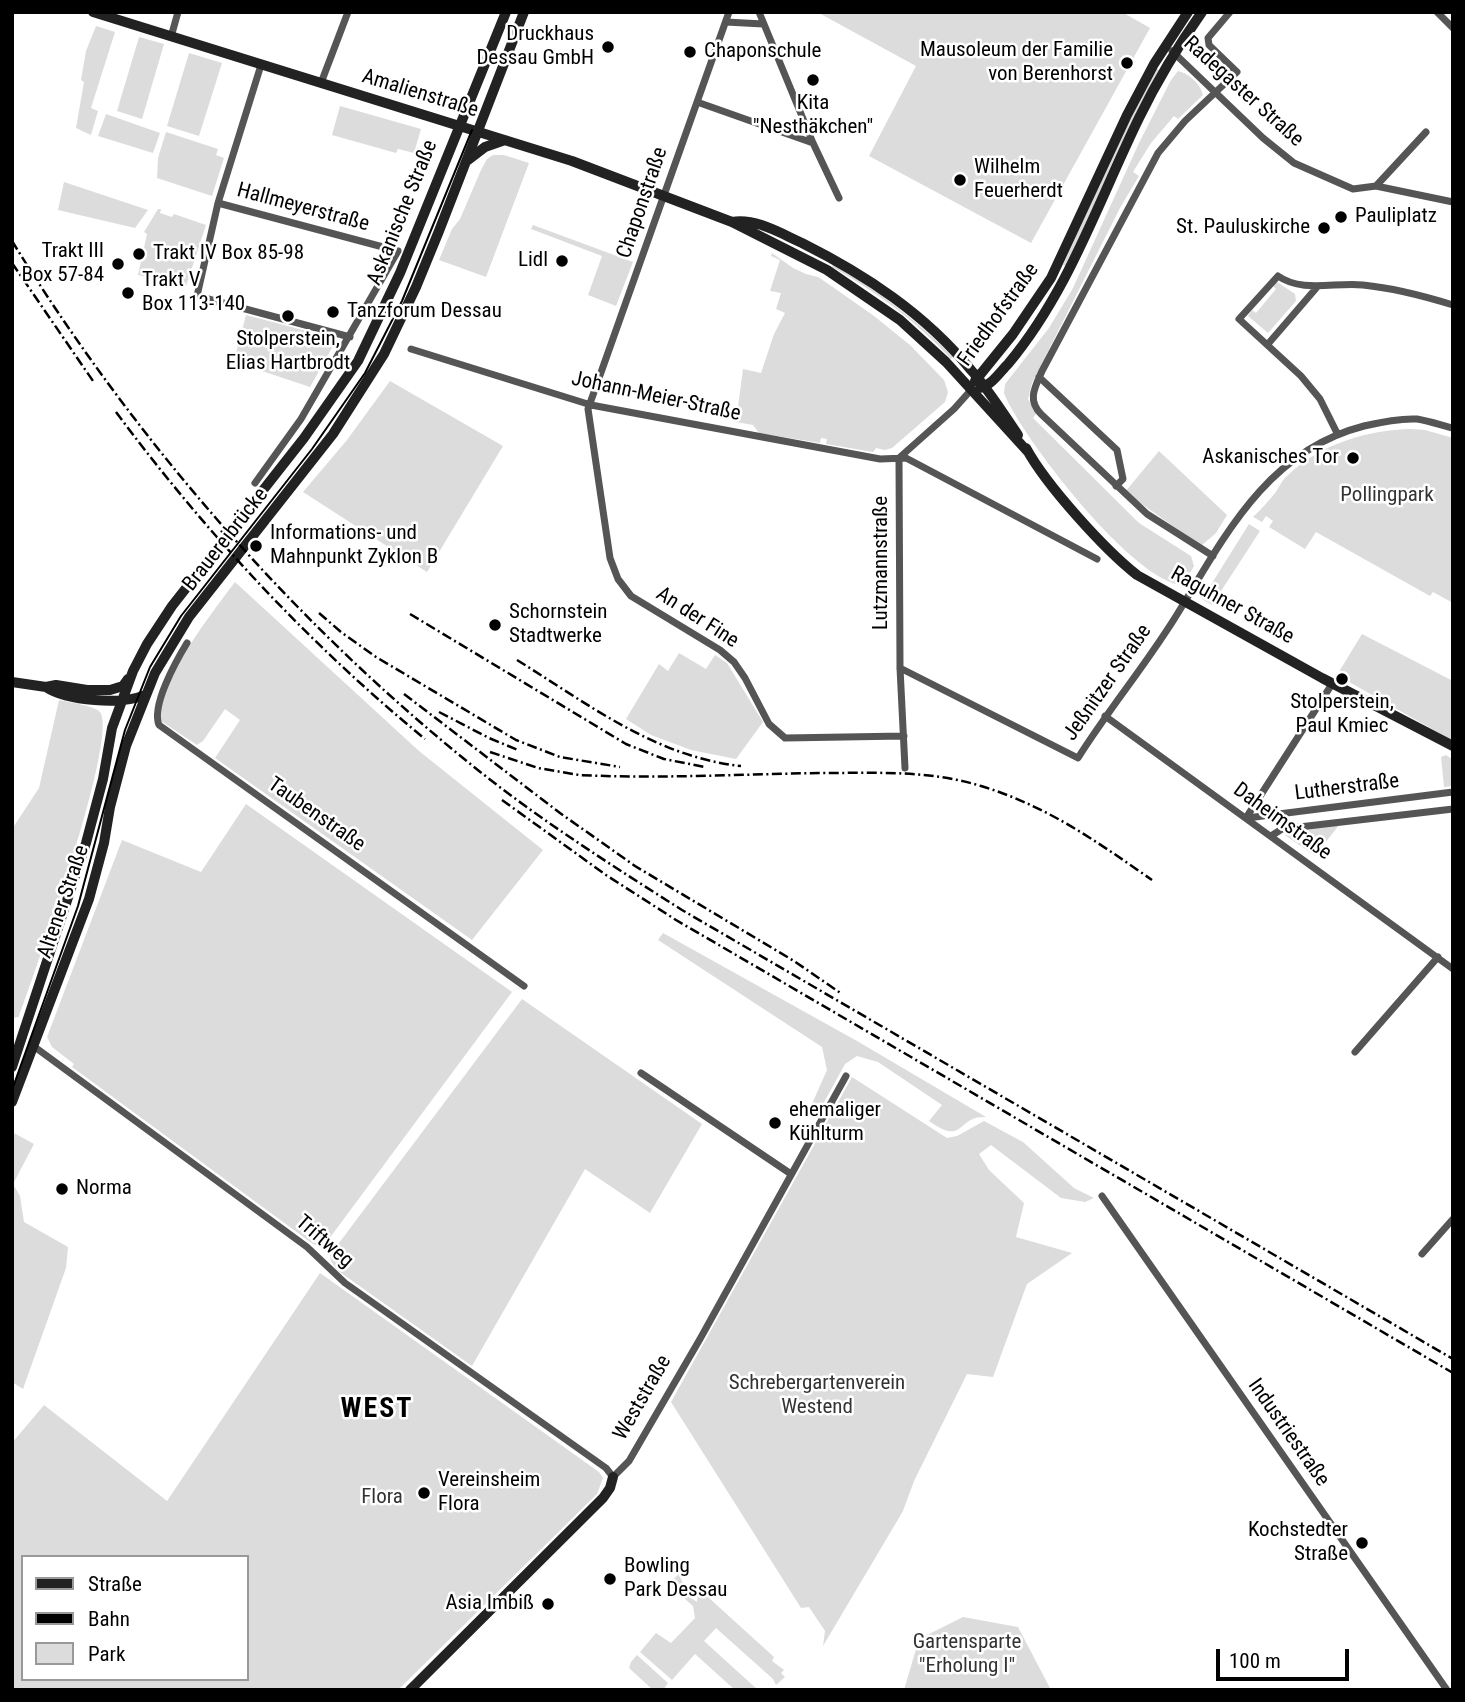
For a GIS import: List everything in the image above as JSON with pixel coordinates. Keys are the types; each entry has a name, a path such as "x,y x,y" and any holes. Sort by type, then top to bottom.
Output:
{"main road":[{"name":"Amalienstraße","path":"93,12 572,161 732,222 853,286 922,339 971,390"},
{"name":"Askanische Straße","path":"318,419 358,361 378,322 506,12"},
{"name":"Askanische Straße","path":"333,434 372,375 416,287 524,12"},
{"name":"Friedhofstraße","path":"971,390 977,376 1013,334 1051,278 1127,115 1166,45 1188,12"},
{"name":"Friedhofstraße","path":"971,390 985,387 1021,349 1062,285 1138,120 1175,53 1202,12"},
{"path":"467,160 485,147 505,139"},
{"name":"Amalienstraße","path":"732,222 744,220 774,230 861,275 921,318 985,387"},
{"name":"Raguhner Straße","path":"985,387 1029,453 1073,510 1137,575 1332,684 1453,746"},
{"name":"Raguhner Straße","path":"971,390 1029,453"},
{"name":"Brauereibrücke","path":"141,656 172,606 318,419"},
{"name":"Brauereibrücke","path":"155,673 190,617 333,434"},
{"name":"Altener Straße","path":"12,1067 17,1034 86,843 103,779 112,728 141,656"},
{"path":"12,682 87,690 117,688 123,686 133,671"},
{"name":"Altener Straße","path":"12,1102 94,882 122,760 155,673"},
{"path":"46,687 54,692 123,701 145,695"},
{"name":"Weststraße","path":"410,1690 603,1498 613,1477"}],"street":[{"path":"171,37 178,12"},
{"path":"321,83 348,12"},
{"name":"Chaponstraße","path":"591,405 662,195 729,12"},
{"path":"759,12 813,143 839,198"},
{"path":"1216,91 1237,72 1209,45 1208,38 1230,12"},
{"path":"1437,12 1453,28"},
{"path":"726,22 763,24"},
{"name":"Radegaster Straße","path":"1166,45 1263,138 1294,163 1353,189 1376,186 1453,202"},
{"name":"Hallmeyerstraße","path":"261,65 218,204 398,251"},
{"name":"Raguhner Straße","path":"1213,556 1147,514 1036,409 1032,397 1039,377 1158,153 1216,91"},
{"path":"697,102 813,143"},
{"path":"1376,186 1426,132"},
{"path":"218,204 197,296 350,337"},
{"name":"Askanische Straße","path":"255,483 301,419 398,251"},
{"path":"1337,433 1320,399 1268,344 1239,319 1278,276 1286,282 1318,286 1362,285 1453,305"},
{"path":"1268,344 1318,286"},
{"name":"Johann-Meier-Straße","path":"411,349 591,405 880,459 899,458"},
{"path":"1039,377 1117,450 1124,479 1116,486"},
{"path":"899,458 954,409 971,390"},
{"name":"An der Fine","path":"591,405 588,409 610,558 618,579 631,596 720,650 734,662 769,724 785,738 904,736"},
{"name":"Jeßnitzer Straße","path":"900,668 1078,758 1184,603 1241,512 1279,470 1308,448 1337,433 1399,419 1418,419 1453,428"},
{"path":"899,458 914,461 1097,559"},
{"name":"Lutzmannstraße","path":"899,458 900,668 905,768"},
{"name":"Taubenstraße","path":"187,643 156,710 159,725 524,986"},
{"path":"1246,818 1332,684"},
{"name":"Daheimstraße","path":"1105,716 1453,969"},
{"name":"Lutherstraße","path":"1246,818 1453,792"},
{"name":"Lutherstraße","path":"1271,836 1282,828 1453,809"},
{"path":"1354,1052 1438,957"},
{"name":"Triftweg","path":"17,1034 307,1247 345,1283 606,1468 613,1477"},
{"path":"641,1073 791,1174"},
{"name":"Weststraße","path":"613,1477 629,1461 846,1076"},
{"name":"Industriestraße","path":"1102,1196 1447,1690"},
{"path":"1422,1254 1453,1219"}],"green space":[{"path":"817,12 1122,12 1150,28 1031,243 869,156 916,66"},
{"path":"96,26 115,32 91,108 98,111 91,135 76,128 86,51"},
{"path":"139,37 164,44 142,119 117,111"},
{"path":"189,53 222,63 199,136 167,126"},
{"path":"1156,68 1159,70 1066,266 1063,265 1119,141"},
{"path":"1178,71 1194,80 1203,95 1178,119 1174,116 1151,143 1133,172 1139,176 1120,208 1032,383 1028,399 1036,414 1033,418 1139,523 1191,556 1194,566 1183,585 1162,578 1137,561 1082,505 1032,441 1004,393 1005,384 1049,328 1073,288 1139,143"},
{"path":"340,106 421,129 414,153 398,149 396,153 332,135"},
{"path":"106,114 160,133 153,153 98,136"},
{"path":"166,132 218,149 216,155 224,158 212,196 157,178 158,158"},
{"path":"493,155 504,155 529,163 486,277 439,260 481,170 487,159"},
{"path":"64,182 148,210 135,228 58,210"},
{"path":"158,209 161,209 160,213 172,217 174,214 206,225 186,286 138,275 147,234 144,232"},
{"path":"533,225 633,262 616,306 588,295 602,256 531,229"},
{"path":"772,253 793,268 818,277 874,316 910,345 944,380 948,392 945,402 892,448 876,448 873,452 826,444 827,439 821,438 820,443 759,433 753,425 736,422 743,369 761,373 774,334 785,313 776,309 781,293 770,291 780,260 771,256"},
{"path":"833,264 896,307 953,357 951,359 895,308 832,267"},
{"path":"1277,282 1295,294 1296,301 1268,333 1248,316 1252,310 1256,313 1276,289 1273,286"},
{"path":"246,315 337,339 310,387 262,371 264,361 236,353"},
{"path":"390,381 503,446 427,572 303,492 347,440"},
{"name":"Pollingpark","path":"1411,429 1453,438 1453,603 1433,592 1430,596 1316,532 1305,549 1269,527 1273,521 1266,516 1262,522 1253,517 1285,478 1314,455 1361,436"},
{"path":"1159,451 1227,515 1216,533 1201,546 1125,492"},
{"path":"1249,524 1260,531 1212,605 1202,599"},
{"path":"235,582 419,751 543,850 472,940 215,758 240,720 225,709 203,741 197,745 161,721 161,707 175,670"},
{"path":"1362,634 1453,681 1453,741 1337,675"},
{"path":"679,653 706,669 715,655 727,663 763,722 736,759 691,750 651,735 626,719 659,664 668,671"},
{"path":"59,700 87,706 100,712 103,731 97,765 72,860 19,1017 12,1018 12,829 39,788"},
{"path":"1446,755 1453,760 1453,786 1444,787 1441,757"},
{"path":"246,804 512,992 326,1243 320,1246 313,1244 72,1067 74,1064 52,1047 47,1037 122,840 201,872"},
{"path":"1339,825 1315,856 1285,835 1287,831"},
{"path":"663,933 857,1041 986,1117 970,1120 955,1131 941,1128 929,1121 942,1105 878,1062 857,1056 845,1064 816,1117 811,1106 827,1070 822,1047 658,940"},
{"path":"522,999 702,1124 650,1213 585,1169 472,1366 337,1270 330,1255"},
{"name":"Schrebergartenverein Westend","path":"852,1077 947,1138 957,1136 984,1121 1023,1142 1074,1188 1094,1198 1085,1202 1061,1198 991,1145 979,1154 989,1170 1024,1203 1016,1237 1072,1253 1027,1284 993,1377 967,1374 914,1481 903,1511 823,1646 825,1631 809,1607 801,1608 671,1402"},
{"path":"12,1132 34,1144 13,1184 20,1196 24,1222 68,1247 66,1268 23,1389 12,1382"},
{"name":"Flora","path":"320,1273 599,1472 603,1478 597,1494 398,1690 12,1690 12,1443 44,1405 167,1501"},
{"path":"679,1574 688,1596 697,1602 698,1588 774,1657 772,1661 784,1670 781,1673 785,1677 776,1685 773,1679 716,1628 704,1641 758,1690 735,1690 695,1654 672,1680 640,1652 656,1633 671,1643 695,1618 693,1606 668,1584"},
{"name":"Gartensparte \"Erholung I\"","path":"963,1617 1018,1627 1051,1690 904,1690 919,1639"},
{"path":"637,1655 668,1683 663,1690 653,1690 629,1668"}],"tram line":[{"path":"12,1090 78,906 125,730 150,667 181,616 312,449 365,373 402,301 472,130"}],"railway":[{"path":"12,241 114,392 230,535 358,667 497,785 565,834 682,910 1453,1359"},
{"path":"12,263 93,381"},
{"path":"116,412 186,501 260,585 340,664 425,739"},
{"path":"319,613 376,657 516,740 560,757 620,767"},
{"path":"410,614 626,744 664,759 705,767"},
{"path":"517,660 597,711 651,740 710,761 741,766"},
{"path":"404,694 560,813 635,866 794,961 842,994"},
{"path":"439,712 518,750"},
{"path":"490,752 538,768 579,775 883,773 942,777 1005,794 1049,814 1091,838 1152,880"},
{"path":"502,800 606,875 676,920 1453,1373"}],"place":[{"name":"Druckhaus Dessau GmbH","path":"608,47"},
{"name":"Chaponschule","path":"690,52"},
{"name":"Mausoleum der Familie von Berenhorst","path":"1127,63"},
{"name":"Kita \"Nesthäkchen\"","path":"813,80"},
{"name":"Wilhelm Feuerherdt","path":"960,180"},
{"name":"Pauliplatz","path":"1341,217"},
{"name":"St. Pauluskirche","path":"1324,228"},
{"name":"Trakt IV Box 85-98","path":"139,254"},
{"name":"Lidl","path":"562,261"},
{"name":"Trakt III Box 57-84","path":"118,264"},
{"name":"Trakt V Box 113-140","path":"128,293"},
{"name":"Tanzforum Dessau","path":"333,312"},
{"name":"Stolperstein, Elias Hartbrodt","path":"288,316"},
{"name":"Askanisches Tor","path":"1353,458"},
{"name":"Informations- und Mahnpunkt Zyklon B","path":"256,546"},
{"name":"Schornstein Stadtwerke","path":"495,625"},
{"name":"Stolperstein, Paul Kmiec","path":"1342,679"},
{"name":"ehemaliger Kühlturm","path":"775,1123"},
{"name":"Norma","path":"62,1189"},
{"name":"Vereinsheim Flora","path":"424,1493"},
{"name":"Kochstedter Straße","path":"1362,1543"},
{"name":"Bowling Park Dessau","path":"610,1579"},
{"name":"Asia Imbiß","path":"548,1604"}],"district":[{"name":"WEST","path":"377,1410"}]}
